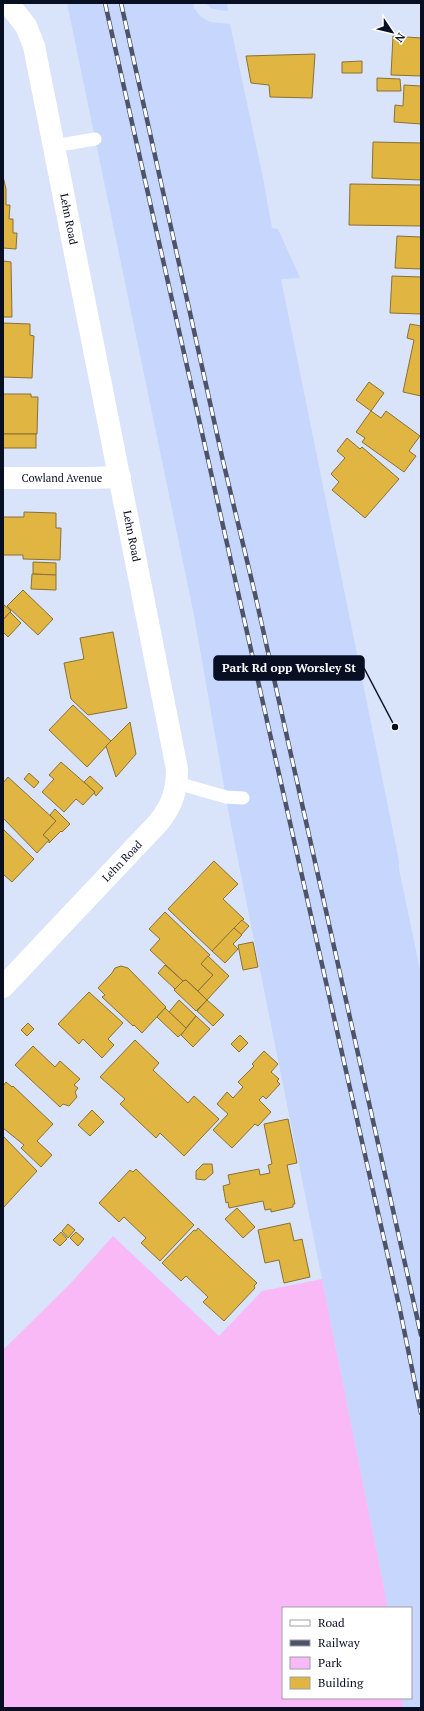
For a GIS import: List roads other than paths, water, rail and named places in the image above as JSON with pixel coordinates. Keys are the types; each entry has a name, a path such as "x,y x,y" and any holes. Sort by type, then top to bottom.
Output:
{"street":[{"name":"Lehn Road","path":"3,987 158,823 168,811 174,797 177,783 177,769 173,743 34,46 26,26 8,3"},
{"name":"Cowland Avenue","path":"3,478 120,477"}],"lane":[{"path":"54,146 95,139"},
{"path":"177,783 226,797 242,798"}],"railway":[{"path":"105,3 400,1310 421,1413"},
{"path":"121,3 421,1335"}],"place":[{"name":"Park Rd opp Worsley St","path":"395,727"}]}
